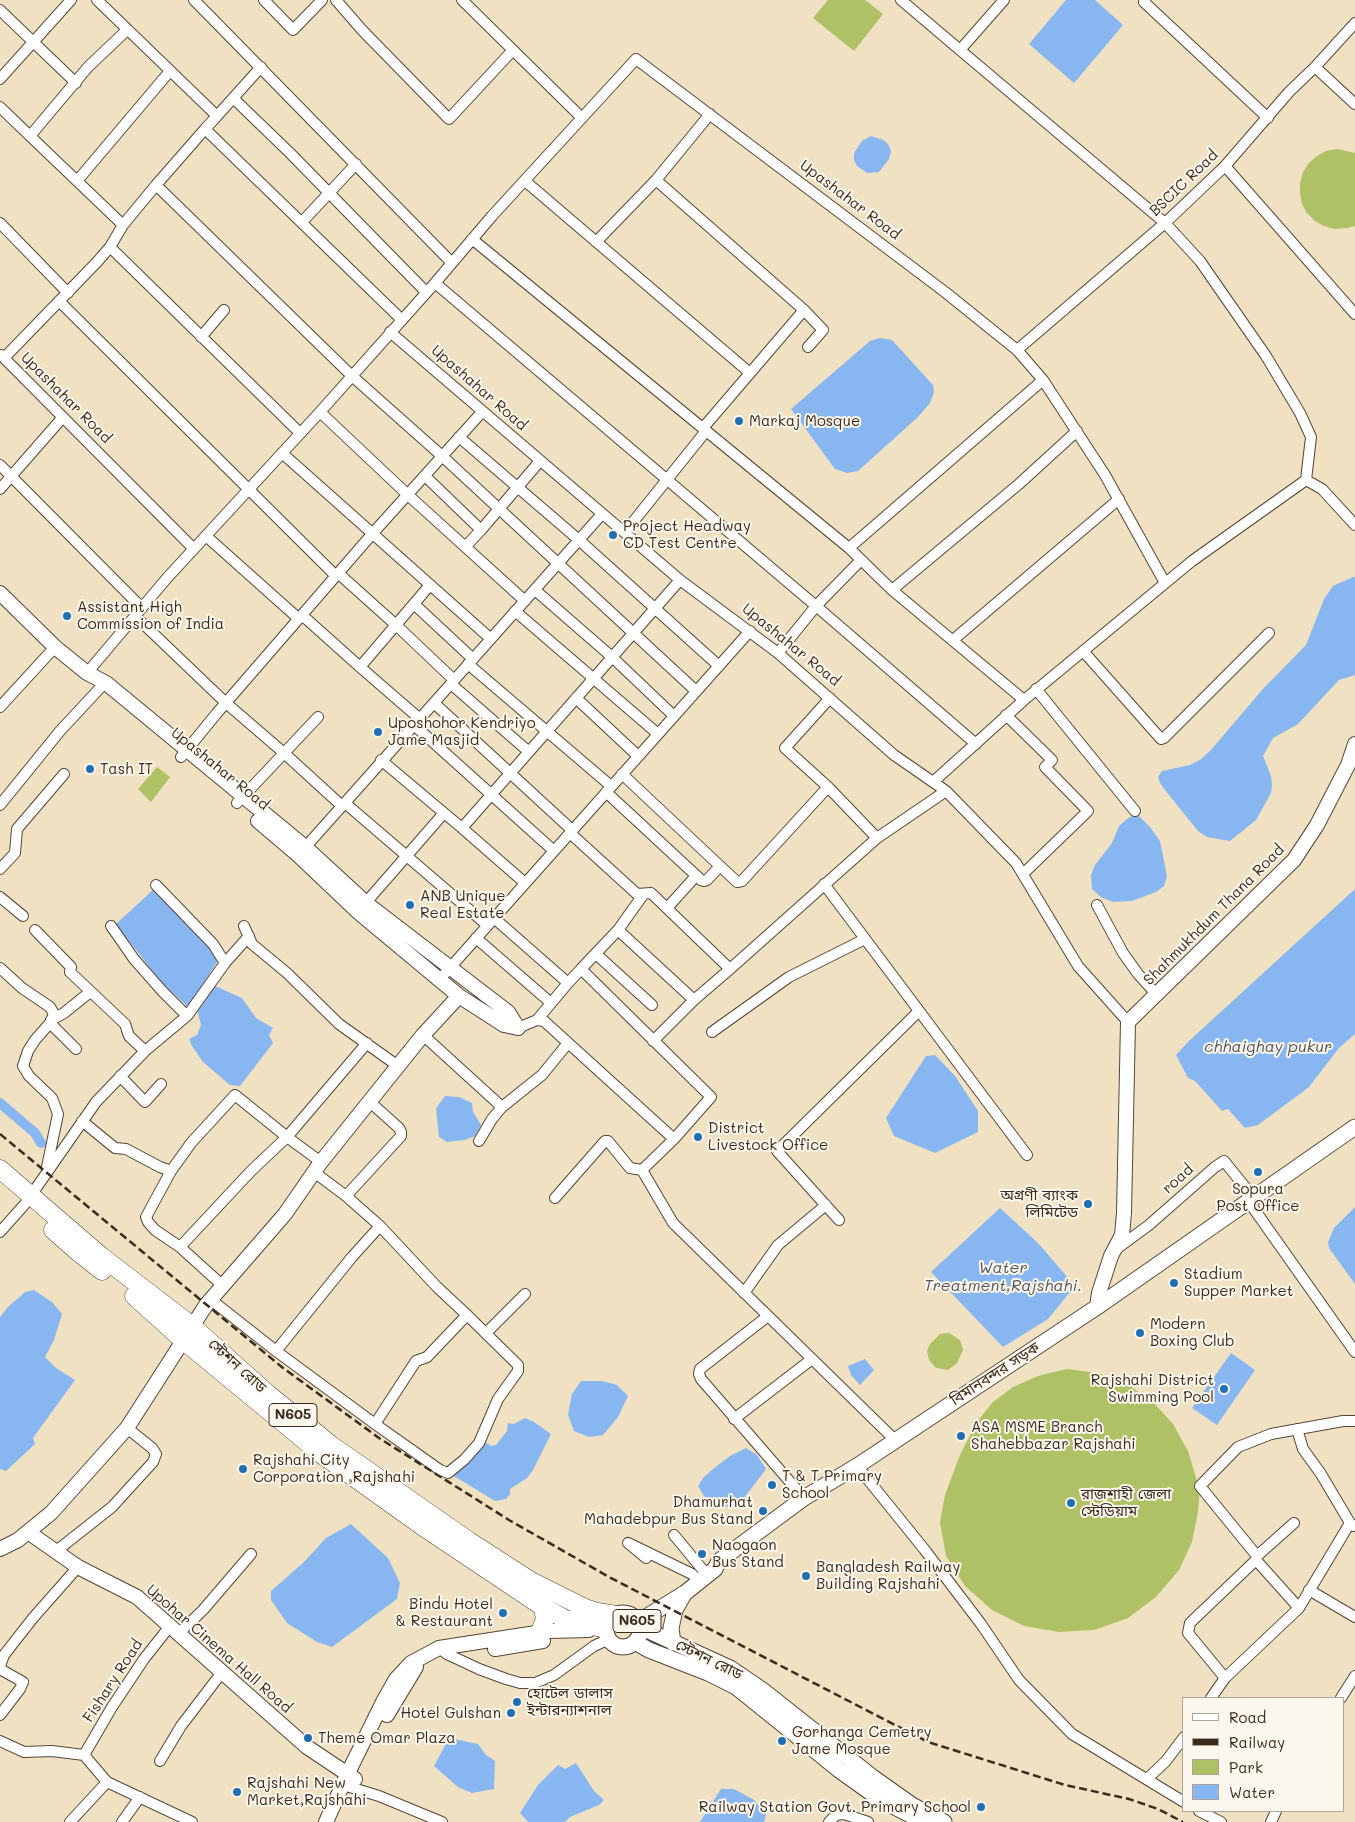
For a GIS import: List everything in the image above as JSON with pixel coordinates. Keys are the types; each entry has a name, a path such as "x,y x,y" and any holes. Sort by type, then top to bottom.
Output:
{"highway":[{"name":"স্টেশন রোড","path":"0,1169 27,1200"},
{"name":"স্টেশন রোড","path":"0,1184 27,1200 101,1256 322,1454 422,1526 543,1607 566,1619 619,1627"},
{"name":"স্টেশন রোড","path":"188,1333 331,1445 470,1541 557,1595 597,1612 619,1627"},
{"path":"540,1632 545,1619 543,1607"}],"main road":[{"name":"বিমানবন্দর সড়ক","path":"700,1574 709,1562 719,1561 804,1498 857,1466 1097,1306 1355,1127"},
{"path":"619,1627 700,1574"},
{"path":"674,1643 671,1628 675,1610 700,1574"},
{"path":"619,1627 685,1593"},
{"name":"N605","path":"619,1627 638,1638 635,1642 624,1647 613,1643 619,1627"},
{"name":"স্টেশন রোড","path":"619,1627 674,1643 730,1668 746,1678 870,1776 912,1805 944,1822"},
{"name":"স্টেশন রোড","path":"635,1642 649,1650 708,1673 736,1688 902,1817 924,1822"}],"street":[{"path":"0,79 72,0"},
{"path":"97,0 217,116"},
{"path":"194,0 452,263"},
{"path":"264,0 293,30 322,0"},
{"path":"336,0 362,30 449,119 513,50"},
{"path":"462,0 582,118"},
{"path":"901,0 1165,223 1200,261 1266,356 1300,413 1311,437 1306,480 1192,561 1036,689 933,782"},
{"path":"960,50 1004,0"},
{"path":"1143,1 1268,118"},
{"path":"0,10 76,83"},
{"name":"BSCIC Road","path":"1017,350 1165,223 1225,166 1289,92 1315,67 1355,22"},
{"path":"30,136 88,67 127,30"},
{"name":"Upashahar Road","path":"518,1028 504,1026 459,996 302,851 100,688 87,673 194,549 320,412 472,239 636,59 945,292 1017,350 1043,380 1105,475 1165,583"},
{"path":"2,356 68,292 110,247 123,225 156,185 260,67"},
{"path":"1315,67 1355,104"},
{"path":"77,181 170,71"},
{"path":"233,98 290,153 426,292"},
{"path":"0,107 123,225"},
{"path":"596,242 656,180 710,114"},
{"path":"205,129 401,320"},
{"path":"302,222 356,164"},
{"path":"1225,166 1355,314"},
{"path":"656,180 804,310 823,330 808,347"},
{"path":"525,181 750,374"},
{"path":"156,185 352,376 442,456 696,691"},
{"path":"0,223 68,292"},
{"path":"472,239 849,548 892,590 1024,700"},
{"path":"110,247 300,433"},
{"path":"435,283 976,744"},
{"path":"59,301 248,490 337,575 396,625 452,682 529,752"},
{"path":"202,337 224,310"},
{"path":"625,532 705,429 804,310"},
{"name":"Upashahar Road","path":"390,332 680,580 778,653 894,755 946,791 1016,864 1078,966 1128,1022"},
{"name":"Upashahar Road","path":"2,356 194,549"},
{"path":"849,548 1043,380"},
{"path":"320,412 525,601"},
{"path":"0,593 56,647 87,673 106,683 184,754 373,533 482,412"},
{"path":"0,489 63,417"},
{"path":"892,590 1019,484 1077,431"},
{"path":"459,437 579,540 719,666"},
{"path":"282,453 491,639"},
{"path":"466,546 540,462"},
{"path":"0,465 226,703 406,856 568,982"},
{"path":"425,476 481,530"},
{"path":"1306,480 1322,489 1355,525"},
{"path":"953,640 1119,499"},
{"path":"302,851 381,760 602,514"},
{"path":"206,536 360,667 554,851"},
{"path":"778,653 816,606 861,560"},
{"path":"462,828 680,580"},
{"path":"360,667 430,585"},
{"path":"535,590 612,657 674,716"},
{"path":"414,604 471,662 609,789 696,876 704,881 707,880 720,866"},
{"path":"515,611 658,734"},
{"path":"440,979 750,631"},
{"path":"1083,651 1161,738 1164,738 1269,632"},
{"path":"0,707 56,647"},
{"path":"0,805 60,732 100,688"},
{"path":"1036,689 1135,811"},
{"path":"576,698 638,756"},
{"path":"830,698 785,748 877,838"},
{"path":"434,703 637,894 651,893 730,969"},
{"path":"1006,715 1052,760 1046,767 1088,811 1023,874"},
{"path":"240,800 318,717"},
{"name":"Shahmukhdum Thana Road","path":"1128,1022 1294,860 1352,766 1355,744"},
{"path":"381,760 525,883"},
{"path":"0,869 15,853 16,829 64,774"},
{"path":"622,774 737,882 742,881 828,788"},
{"path":"653,1041 694,1000 877,838 946,791"},
{"path":"444,813 362,907 450,967 508,1012 518,1028 537,1020 568,982 618,930 643,895"},
{"path":"667,908 696,876"},
{"path":"824,884 1026,1155"},
{"path":"156,885 213,944 225,963"},
{"path":"0,897 22,916"},
{"path":"1097,905 1123,953 1138,974 1157,995"},
{"path":"111,926 134,959 162,992 187,1016"},
{"path":"244,926 252,944 287,972 339,1024 398,1066"},
{"path":"35,930 71,968 70,972 125,1024 129,1036 145,1050"},
{"path":"618,930 694,1000"},
{"path":"0,1232 27,1200 96,1102 145,1050 187,1016 225,963 249,936"},
{"path":"476,938 551,1003"},
{"path":"712,1032 789,977 865,939"},
{"path":"596,954 652,1005"},
{"path":"581,970 711,1096 674,1139 642,1170"},
{"path":"2,974 50,1007 54,1014 51,1021 34,1040 23,1066 29,1076 52,1098 58,1114 46,1173"},
{"path":"51,1021 64,1014 90,992"},
{"path":"0,1549 18,1540 51,1513 127,1428 210,1299 284,1214 318,1167 398,1066 459,996"},
{"path":"839,1220 777,1151 919,1011"},
{"path":"537,1020 544,1021 674,1139"},
{"path":"51,1021 76,1050"},
{"path":"1097,1306 1099,1292 1114,1250 1122,1235 1128,1022"},
{"path":"424,1035 502,1107"},
{"path":"480,1141 492,1119 502,1107 542,1075 568,1043"},
{"path":"180,1248 251,1171 287,1137 367,1044"},
{"path":"120,1076 144,1102 162,1084"},
{"path":"210,1299 276,1351 375,1424 440,1470 448,1473 466,1459 479,1443 498,1399 518,1371 518,1365 437,1287 380,1226 346,1196 287,1137 235,1095 191,1143 171,1171 146,1217 155,1230 180,1248 222,1285"},
{"path":"346,1196 401,1136 399,1128 370,1102"},
{"path":"82,1121 115,1148 126,1149 171,1171"},
{"path":"555,1198 605,1141 608,1142 630,1168 642,1170 673,1222 894,1440"},
{"name":"road","path":"1114,1250 1148,1225 1215,1166 1224,1161 1251,1200"},
{"path":"1251,1200 1355,1352"},
{"path":"744,1293 778,1245 826,1205"},
{"path":"276,1351 346,1264 380,1226"},
{"path":"486,1333 525,1294"},
{"path":"375,1424 416,1361 427,1357 467,1315"},
{"path":"768,1316 700,1369 700,1379 804,1498"},
{"path":"734,1419 812,1359"},
{"path":"1299,1608 1256,1558 1200,1486 1238,1447 1271,1434 1355,1421"},
{"path":"55,1552 112,1507 153,1462 156,1454 152,1448 127,1428"},
{"path":"1212,1697 1225,1678 1299,1608 1352,1525 1303,1448 1297,1429"},
{"path":"857,1466 924,1548 976,1616 1019,1680 1072,1734 1182,1801"},
{"path":"1225,1678 1188,1633 1190,1623 1256,1558 1294,1524"},
{"name":"Upohar Cinema Hall Road","path":"28,1532 78,1567 137,1597 307,1747 349,1781"},
{"path":"674,1535 700,1574"},
{"path":"646,1558 628,1543 700,1574"},
{"name":"Fishary Road","path":"84,1755 112,1707 144,1659 174,1630 203,1610 251,1554"},
{"path":"0,1715 20,1689 23,1682 0,1668 4,1655 33,1618 78,1567"},
{"path":"1309,1590 1355,1617"},
{"path":"335,1822 349,1781 383,1702 396,1679 411,1663 443,1651 540,1632 562,1629 619,1627"},
{"path":"443,1651 522,1645 619,1627"},
{"path":"443,1651 506,1679 520,1683 535,1683 554,1675 619,1627"},
{"path":"160,1761 181,1726 223,1671"},
{"path":"1342,1697 1355,1676"},
{"path":"1147,1780 1166,1761 1182,1740"},
{"path":"0,1741 24,1752 52,1751 84,1755 107,1782 192,1822"},
{"path":"326,1822 349,1781"},
{"path":"349,1781 442,1822"},
{"path":"70,1822 107,1782"},
{"path":"122,1822 140,1797"},
{"path":"1201,1812 1221,1822"},
{"path":"829,1822 836,1815 844,1814 868,1822"}],"green space":[{"path":"828,0 865,0 883,14 854,51 813,18"},
{"path":"1337,149 1355,153 1355,226 1335,229 1315,221 1307,213 1302,204 1300,183 1303,172 1309,163 1326,151"},
{"path":"157,767 170,777 151,802 138,789"},
{"path":"949,1333 960,1340 963,1350 957,1363 948,1370 936,1368 929,1360 927,1351 930,1344 940,1334"},
{"name":"রাজশাহী জেলা স্টেডিয়াম","path":"1067,1369 1098,1373 1127,1384 1152,1401 1173,1424 1188,1451 1200,1486 1198,1512 1192,1542 1179,1570 1156,1597 1128,1618 1094,1630 1059,1632 1024,1626 992,1610 965,1586 946,1556 940,1522 945,1495 960,1455 977,1422 992,1403 1013,1387 1038,1376"}],"water":[{"path":"1066,0 1095,0 1123,25 1074,83 1029,44"},
{"path":"871,136 883,140 888,144 891,151 889,159 879,172 867,173 857,166 854,160 854,153 862,141"},
{"path":"880,338 892,340 933,385 934,392 930,403 918,417 858,471 847,473 835,469 791,409 870,341"},
{"path":"1355,577 1355,675 1339,680 1298,724 1273,738 1263,756 1271,776 1271,793 1256,820 1230,841 1207,837 1198,831 1165,790 1158,777 1162,771 1190,765 1200,760 1211,750 1262,690 1306,645 1324,599 1333,586"},
{"path":"1134,815 1140,817 1150,827 1160,841 1167,876 1164,886 1156,892 1132,901 1113,902 1101,897 1092,889 1091,875 1095,865 1112,843 1119,826"},
{"path":"154,889 214,950 217,962 188,1007 160,981 116,924"},
{"name":"chhaighay pukur","path":"1355,889 1355,1034 1339,1048 1309,1087 1258,1125 1245,1128 1228,1109 1222,1111 1195,1081 1188,1078 1176,1055"},
{"path":"215,986 242,998 256,1018 273,1028 269,1035 273,1043 240,1086 230,1085 203,1062 189,1039 197,1035 201,1025 197,1009"},
{"path":"935,1055 955,1076 978,1111 978,1132 935,1153 894,1136 886,1118 926,1056"},
{"path":"445,1096 459,1097 472,1103 473,1112 481,1125 475,1136 465,1140 447,1142 439,1137 436,1108"},
{"path":"1355,1207 1355,1284 1329,1248 1328,1242 1334,1228"},
{"name":"Water Treatment,Rajshahi.","path":"1000,1208 1038,1243 1075,1286 1048,1319 1003,1347 931,1272"},
{"path":"34,1290 52,1302 62,1314 54,1340 45,1357 56,1368 75,1380 33,1438 35,1444 6,1471 0,1469 0,1317 25,1292"},
{"name":"Rajshahi District Swimming Pool","path":"1231,1353 1255,1370 1217,1425 1192,1408"},
{"path":"865,1359 874,1370 860,1385 851,1375 848,1366"},
{"path":"581,1381 602,1381 617,1385 628,1396 618,1417 603,1435 589,1437 574,1431 568,1415 572,1394"},
{"path":"525,1418 551,1434 533,1470 527,1478 510,1489 510,1494 506,1499 495,1501 454,1476 455,1472 484,1441 491,1446 496,1445 507,1431 508,1423 514,1424"},
{"path":"746,1448 757,1455 766,1469 744,1498 726,1507 714,1506 704,1496 698,1486 703,1478 713,1469 730,1456"},
{"path":"351,1524 388,1558 400,1583 397,1599 332,1647 317,1642 287,1623 271,1600 271,1591 304,1562 326,1538"},
{"path":"449,1738 478,1744 486,1755 495,1761 494,1789 472,1793 458,1787 434,1766"},
{"path":"576,1763 594,1791 604,1800 599,1805 570,1817 565,1822 528,1822 520,1813 538,1785 558,1765 565,1769"},
{"path":"721,1789 734,1789 754,1800 766,1815 764,1822 700,1822"}],"waterway":[{"path":"0,1103 35,1133 41,1143"}],"railway":[{"path":"0,1134 283,1368 379,1438 509,1520 609,1577 928,1742 1065,1785 1129,1799 1158,1809 1183,1822"}],"place":[{"name":"Markaj Mosque","path":"739,421"},
{"name":"Project Headway CD Test Centre","path":"613,535"},
{"name":"Assistant High Commission of India","path":"67,616"},
{"name":"Uposhohor Kendriyo Jame Masjid","path":"378,732"},
{"name":"Tash IT","path":"90,769"},
{"name":"ANB Unique Real Estate","path":"410,905"},
{"name":"District Livestock Office","path":"698,1137"},
{"name":"Sopura Post Office","path":"1258,1172"},
{"name":"অগ্রণী ব্যাংক লিমিটেড","path":"1088,1204"},
{"name":"Stadium Supper Market","path":"1174,1283"},
{"name":"Modern Boxing Club","path":"1140,1333"},
{"name":"Rajshahi District Swimming Pool","path":"1224,1389"},
{"name":"ASA MSME Branch Shahebbazar Rajshahi","path":"961,1436"},
{"name":"Rajshahi City Corporation ,Rajshahi","path":"243,1469"},
{"name":"T & T Primary School","path":"772,1485"},
{"name":"রাজশাহী জেলা স্টেডিয়াম","path":"1071,1503"},
{"name":"Dhamurhat Mahadebpur Bus Stand","path":"763,1511"},
{"name":"Naogaon Bus Stand","path":"702,1554"},
{"name":"Bangladesh Railway Building Rajshahi","path":"806,1576"},
{"name":"Bindu Hotel & Restaurant","path":"503,1613"},
{"name":"হোটেল ডালাস ইন্টারন্যাশনাল","path":"517,1702"},
{"name":"Hotel Gulshan","path":"511,1713"},
{"name":"Theme Omar Plaza","path":"308,1738"},
{"name":"Gorhanga Cemetry Jame Mosque","path":"782,1741"},
{"name":"Rajshahi New Market,Rajshahi","path":"237,1792"},
{"name":"Railway Station Govt. Primary School","path":"981,1807"}]}
